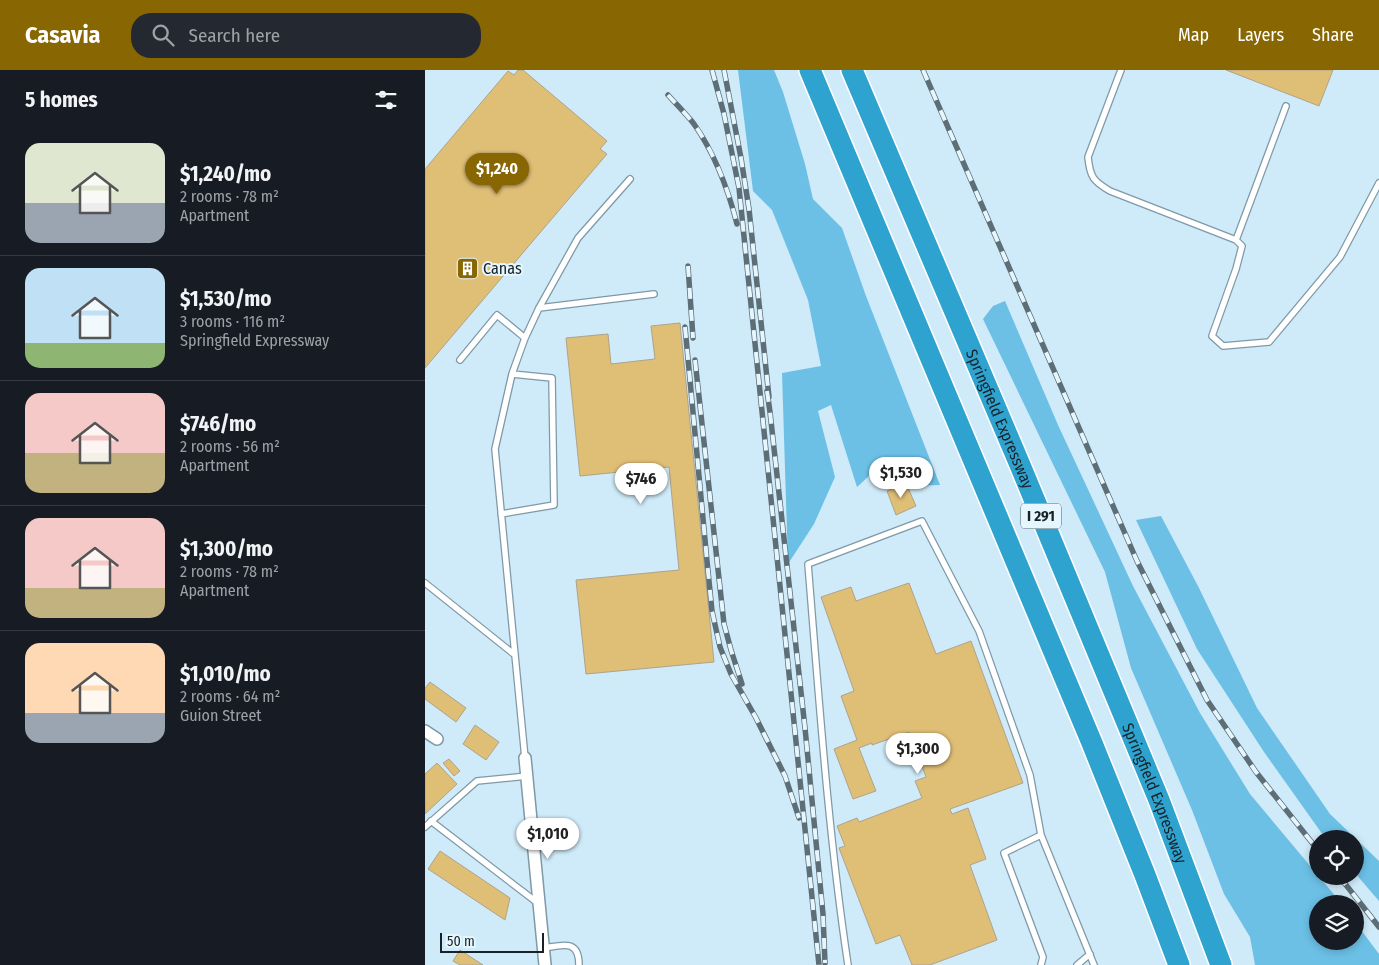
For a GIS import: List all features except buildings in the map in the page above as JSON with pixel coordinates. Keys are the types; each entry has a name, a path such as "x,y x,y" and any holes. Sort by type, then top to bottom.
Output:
{"highway":[{"name":"I 291","path":"810,70 1092,743 1179,965"},
{"name":"Springfield Expressway","path":"852,70 1020,465 1151,782 1221,965"}],"street":[{"path":"425,731 437,739"},
{"path":"525,758 545,965"}],"lane":[{"path":"1121,70 1088,157 1090,172 1096,182 1110,191 1236,240 1242,246 1236,269 1212,336 1223,346 1269,342 1340,257 1379,183"},
{"path":"1236,240 1287,106"},
{"path":"525,758 495,449 512,374 525,338 539,308 578,238 630,179"},
{"path":"539,308 654,294"},
{"path":"460,360 497,315 525,338"},
{"path":"501,514 554,505 552,378 512,374"},
{"path":"848,965 839,901 823,746 808,564 922,521 979,631 1030,775 1041,835 1093,965"},
{"path":"425,583 515,656"},
{"path":"425,827 477,781 527,776"},
{"path":"431,821 539,904"},
{"path":"1041,835 1003,852 1043,957 1041,965"},
{"path":"544,948 571,946 576,948 579,954 579,965"},
{"path":"1077,965 1090,954"}],"shaded area":[{"path":"738,70 774,70 783,92 805,164 813,199 842,228 866,296 940,485 913,486 869,476 857,487 831,405 818,411 835,477 814,524 788,564 782,373 821,366 808,300 772,210 753,191"},
{"path":"1005,301 1058,425 1133,586 1200,713 1250,794 1309,865 1309,885 1326,885 1334,895 1309,895 1309,950 1364,950 1364,934 1379,954 1379,965 1255,965 1250,937 1224,894 1192,810 1131,668 1105,572 983,319 993,306"},
{"path":"1161,516 1199,588 1257,708 1330,814 1347,830 1320,830 1264,752 1197,649 1136,520"},
{"path":"1364,847 1379,861 1379,901 1364,884"}],"railway":[{"path":"712,70 724,114 739,188 819,965"},
{"path":"724,70 749,209 769,397"},
{"path":"923,70 1137,561 1207,700 1256,772 1309,839"},
{"path":"668,95 702,135 725,185 737,224"},
{"path":"688,266 693,338"},
{"path":"685,327 712,611 720,647 731,674 756,718 785,776 799,818"},
{"path":"695,360 724,624 742,684"},
{"path":"767,391 805,728 823,914 825,963"},
{"path":"1346,885 1379,927"}],"place":[{"name":"Canas","path":"467,268"}]}
